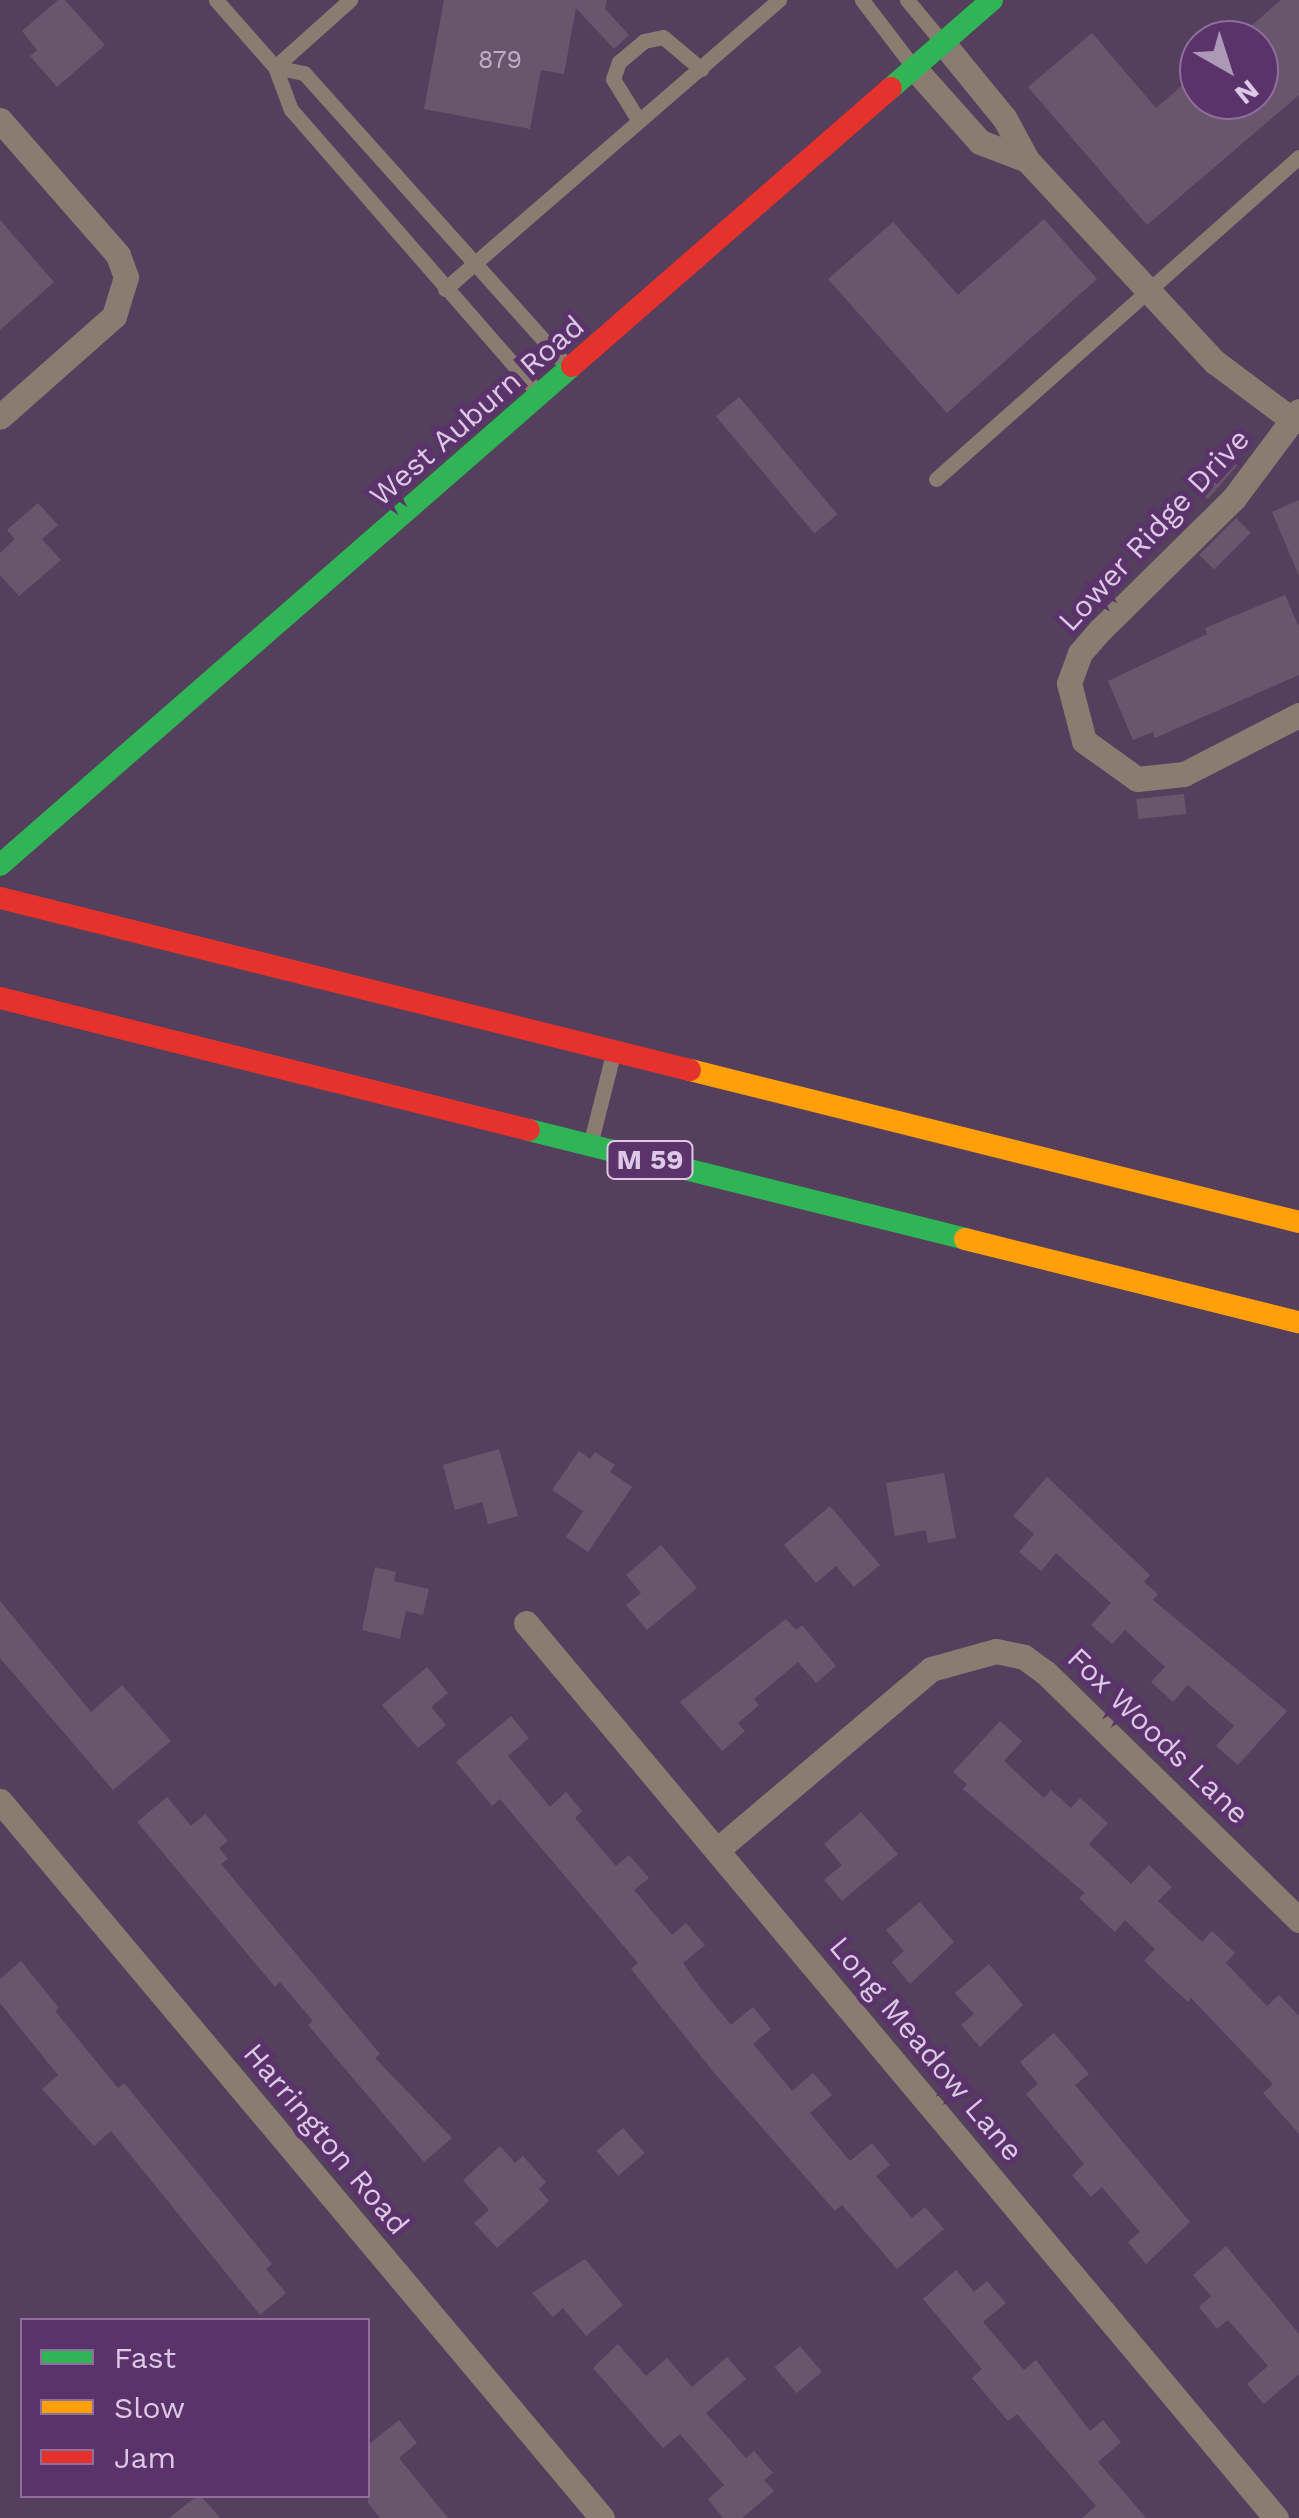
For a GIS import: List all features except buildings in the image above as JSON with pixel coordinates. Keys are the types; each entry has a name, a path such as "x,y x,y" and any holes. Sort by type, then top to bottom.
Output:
{"main road":[{"name":"West Auburn Road","path":"0,865 992,0"},
{"path":"0,898 1299,1222"},
{"name":"M 59","path":"0,998 1299,1322"}],"street":[{"name":"Lower Ridge Drive","path":"943,42 1005,120 1026,160 1148,292 1239,384 1296,416 1234,498 1100,630 1069,683 1084,741 1137,779 1184,774 1299,716"},
{"name":"Lower Ridge Drive","path":"914,68 980,142 1026,160"},
{"path":"0,120 118,255 125,292 114,316 0,417"},
{"name":"Long Meadow Lane","path":"526,1624 1276,2518"},
{"name":"Fox Woods Lane","path":"716,1850 931,1669 996,1651 1024,1657 1046,1672 1299,1920"},
{"name":"Harrington Road","path":"0,1801 602,2518"}],"lane":[{"path":"216,0 274,67 292,110 540,396"},
{"path":"274,67 350,0"},
{"path":"445,289 779,0"},
{"path":"862,0 914,68"},
{"path":"908,0 943,42"},
{"path":"639,121 613,79 619,62 644,41 663,37 701,69"},
{"path":"274,67 304,74 570,369"},
{"path":"936,479 1299,157"},
{"path":"590,1146 614,1051"}],"traffic: fast":[{"path":"891,88 992,0"},
{"path":"0,865 572,366"},
{"path":"529,1130 965,1239"}],"traffic: slow":[{"path":"690,1070 1299,1222"},
{"path":"965,1239 1299,1322"}],"traffic: jam":[{"path":"572,366 891,88"},
{"path":"0,898 690,1070"},
{"path":"0,998 529,1130"}]}
